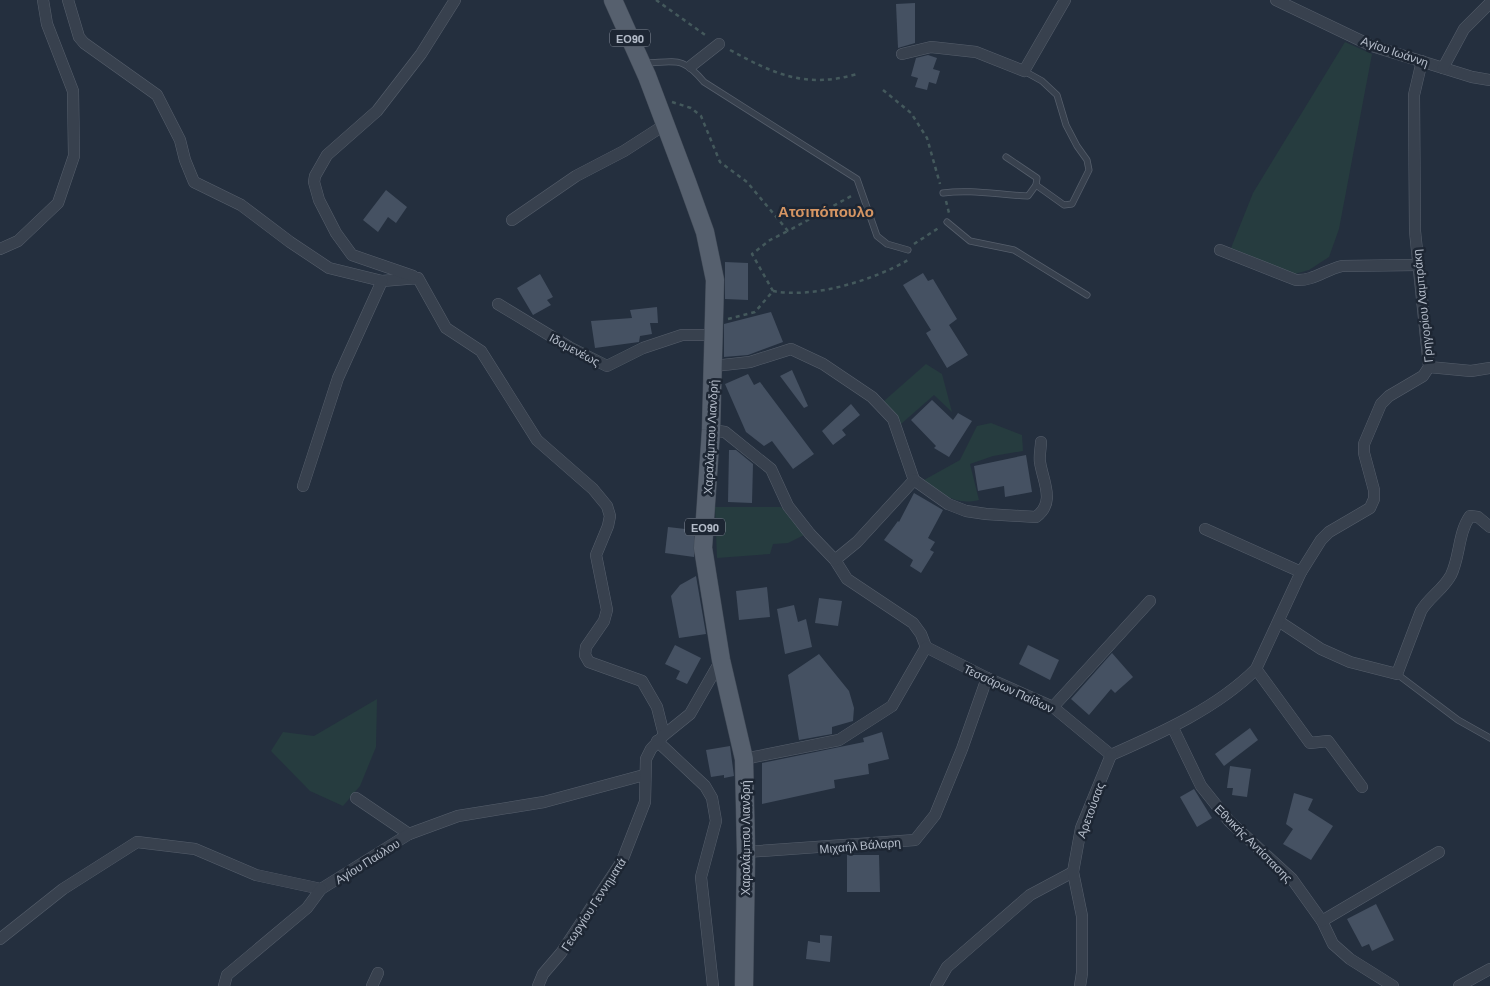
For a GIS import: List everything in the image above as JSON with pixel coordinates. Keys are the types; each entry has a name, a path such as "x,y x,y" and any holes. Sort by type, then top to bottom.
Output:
{"main road":[{"name":"ΕΟ90","path":"613,0 644,70"},
{"name":"Χαραλάμπου Λιανδρή","path":"644,70 666,124 705,232 715,280 714,366 703,548 721,660 744,759 746,852 744,986"}],"street":[{"path":"0,249 18,241 58,203 74,156 73,91 47,24 43,0"},
{"path":"68,0 79,37 84,43 157,95 180,140 185,160 194,182 241,205 290,242 329,268 382,282 418,278"},
{"path":"455,0 421,54 377,111 327,156 315,176 314,182 319,200 336,234 352,255 418,278 446,328 481,351 537,440 593,490 607,506 610,516 608,526 596,555 607,610 604,621 586,647 586,655 589,662 642,681 657,707 660,738 705,786 712,798 716,821 700,877 713,986"},
{"path":"902,54 931,47 976,52 1024,71 1065,0"},
{"name":"Αγίου Ιωάννη","path":"1276,0 1372,46 1490,80"},
{"path":"1443,68 1464,29 1490,2"},
{"path":"691,66 719,44"},
{"name":"Γρηγορίου Λαμπράκη","path":"1111,755 1173,728 1244,682 1256,669 1280,622 1301,572 1321,540 1329,532 1362,515 1370,508 1374,499 1364,453 1368,436 1384,399 1423,376 1429,367 1415,231 1414,95 1422,61"},
{"path":"512,220 576,176 624,151 666,124"},
{"path":"1220,250 1296,280 1308,281 1330,269 1342,266 1418,265"},
{"path":"303,486 338,378 382,282"},
{"name":"Ιδομενέως","path":"498,304 569,348 607,366 643,348 682,335 713,328"},
{"path":"714,366 750,362 790,349 823,364 872,397 893,419 914,480 948,504 966,511 1036,517 1043,512 1047,504 1047,487 1040,461 1041,442"},
{"path":"1429,367 1472,371 1490,368"},
{"path":"711,430 725,432 771,469 788,506 810,534 835,560 847,579 913,623 921,634 926,647 892,706 839,740 744,759"},
{"path":"835,560 857,542 914,480"},
{"path":"1280,622 1321,649 1350,662 1397,674 1426,602 1446,583 1452,572 1465,523 1470,516 1478,517 1490,527"},
{"path":"1205,529 1301,572"},
{"path":"1053,707 1150,601"},
{"name":"Τεσσάρων Παίδων","path":"926,647 987,678 1053,707 1111,755"},
{"path":"660,738 690,714 721,660"},
{"path":"1256,669 1310,743 1328,741 1362,787"},
{"name":"Μιχαήλ Βάλαρη","path":"746,852 915,840 935,815 962,749 987,678"},
{"name":"Εθνικής Αντίστασης","path":"1173,728 1201,786 1229,820 1292,879 1322,921 1333,944 1350,959 1393,986"},
{"name":"Γεωργίου Γεννηματά","path":"538,986 543,974 561,953 622,861 645,802 644,775 646,759 660,738"},
{"name":"Αρετούσας","path":"1080,986 1082,973 1082,916 1073,872 1081,828 1111,755"},
{"name":"Αγίου Παύλου","path":"0,939 64,889 137,842 195,849 256,876 321,889 409,834 458,816 544,802 644,775"},
{"path":"356,798 409,834"},
{"path":"1322,921 1439,852"},
{"path":"936,986 947,967 1030,895 1073,872"},
{"path":"224,986 227,975 307,908 321,889"},
{"path":"1459,986 1490,969"},
{"path":"372,986 378,973"}],"lane":[{"path":"644,70 678,62 691,66 704,82 857,179 877,236 887,244 908,250"},
{"path":"1024,71 1042,81 1057,95 1066,125 1087,160 1089,170 1072,204 1064,205 1036,185"},
{"path":"943,193 965,190 985,194 1028,196 1036,185 1037,178 1006,157"},
{"path":"947,222 970,241 1014,250 1087,294"},
{"path":"1397,674 1458,720 1490,738"}],"path":[{"path":"656,0 719,44 778,74 801,80 839,80 857,74"},
{"path":"883,90 911,113 927,138"},
{"path":"657,103 668,100 691,108 701,116 720,162 747,182 788,231"},
{"path":"861,191 770,240 752,254 773,290 785,293 862,282 888,272 911,258 908,250"},
{"path":"713,328 755,312 773,290"}],"green space":[{"path":"1345,42 1372,54 1339,229 1329,257 1309,270 1295,274 1231,248 1253,193"},
{"path":"926,364 942,374 952,412 934,395 901,424 884,401"},
{"path":"991,423 1022,435 1023,451 993,456 970,464 979,500 963,501 949,498 924,480 960,460 977,426"},
{"path":"715,507 781,507 804,535 788,543 773,544 770,554 717,558"},
{"path":"377,699 376,747 360,786 343,806 310,791 271,751 283,732 314,736"}],"building":[{"path":"915,3 915,43 898,48 896,4"},
{"path":"928,55 937,58 933,69 940,71 936,84 929,82 927,90 915,87 918,78 911,76 916,58"},
{"path":"386,190 407,207 396,223 388,217 378,232 363,220"},
{"path":"725,262 748,263 748,300 725,299"},
{"path":"923,273 928,281 933,279 957,319 949,325 968,355 947,368 926,333 931,330 903,285"},
{"path":"540,274 553,297 547,300 551,305 533,315 517,288"},
{"path":"657,307 658,323 650,323 652,334 640,336 639,342 595,348 591,321 632,318 630,310"},
{"path":"771,312 783,342 748,355 724,357 724,324"},
{"path":"792,370 808,406 804,408 780,376"},
{"path":"748,374 754,385 760,382 814,454 793,469 772,441 764,446 746,432 725,384"},
{"path":"932,400 953,420 958,413 972,421 949,457 934,448 936,446 911,420"},
{"path":"851,404 860,415 842,430 846,435 833,445 822,431"},
{"path":"729,450 736,450 753,464 752,503 728,502"},
{"path":"1026,455 1032,492 1005,497 1004,486 978,491 974,466"},
{"path":"914,493 943,510 928,538 935,542 930,550 934,552 921,573 910,566 913,560 884,540 899,522"},
{"path":"668,527 694,530 694,557 665,553"},
{"path":"696,576 706,634 679,638 671,596 680,585"},
{"path":"767,587 770,617 739,620 736,591"},
{"path":"819,598 842,601 838,626 815,623"},
{"path":"794,605 798,622 806,619 812,647 785,654 777,609"},
{"path":"675,645 701,658 687,684 676,679 680,671 665,664"},
{"path":"1028,645 1059,660 1050,680 1019,664"},
{"path":"1112,653 1133,677 1115,693 1111,689 1089,715 1071,699"},
{"path":"819,654 849,691 854,708 853,721 832,727 832,734 799,740 788,675"},
{"path":"1250,728 1258,740 1224,766 1215,754"},
{"path":"882,732 889,759 868,764 869,774 834,780 835,788 762,804 762,763 864,742 863,738"},
{"path":"730,746 734,776 724,778 724,775 711,777 706,750"},
{"path":"1230,766 1251,769 1247,797 1232,795 1233,788 1227,788"},
{"path":"1194,789 1212,818 1197,827 1180,797"},
{"path":"1294,793 1313,799 1308,810 1333,826 1311,860 1283,844 1293,829 1286,824"},
{"path":"847,855 879,855 880,892 847,892"},
{"path":"1376,904 1394,940 1372,951 1369,944 1362,947 1347,919"},
{"path":"820,935 832,936 830,962 806,959 808,941 820,943"}],"district":[{"name":"Ατσιπόπουλο","path":"826,211"}]}
